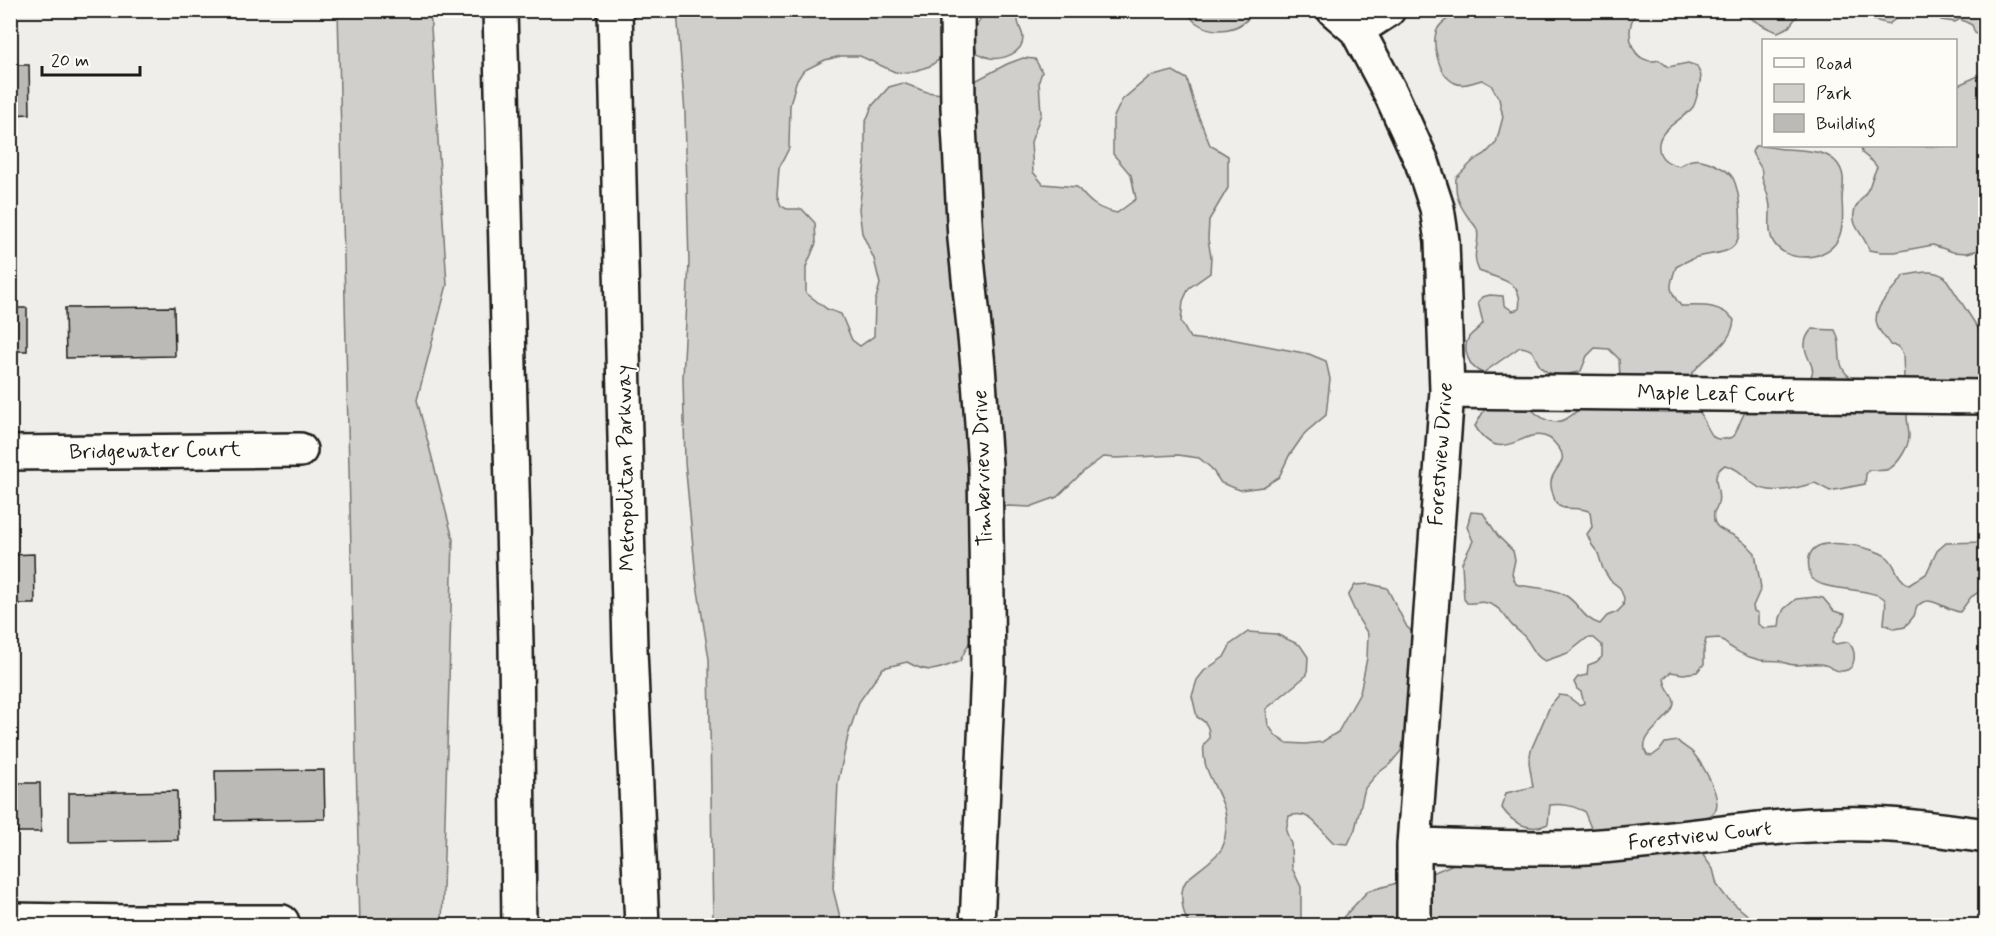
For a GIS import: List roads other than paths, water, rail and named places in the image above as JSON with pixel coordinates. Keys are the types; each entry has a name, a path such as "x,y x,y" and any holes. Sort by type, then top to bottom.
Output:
{"street":[{"path":"500,10 516,632 519,926"},
{"name":"Metropolitan Parkway","path":"615,10 630,649 642,926"},
{"name":"Timberview Drive","path":"957,10 958,107 965,239 978,366 985,466 988,669 977,926"},
{"path":"1346,20 1388,10"},
{"name":"Forestview Drive","path":"1346,20 1391,94 1422,162 1437,208 1444,269 1447,391 1414,845 1414,926"},
{"name":"Maple Leaf Court","path":"1447,391 1986,398"},
{"name":"Bridgewater Court","path":"10,453 300,450"},
{"name":"Forestview Court","path":"1414,845 1587,847 1836,824 1928,827 1986,836"},
{"path":"10,920 282,922"}]}
